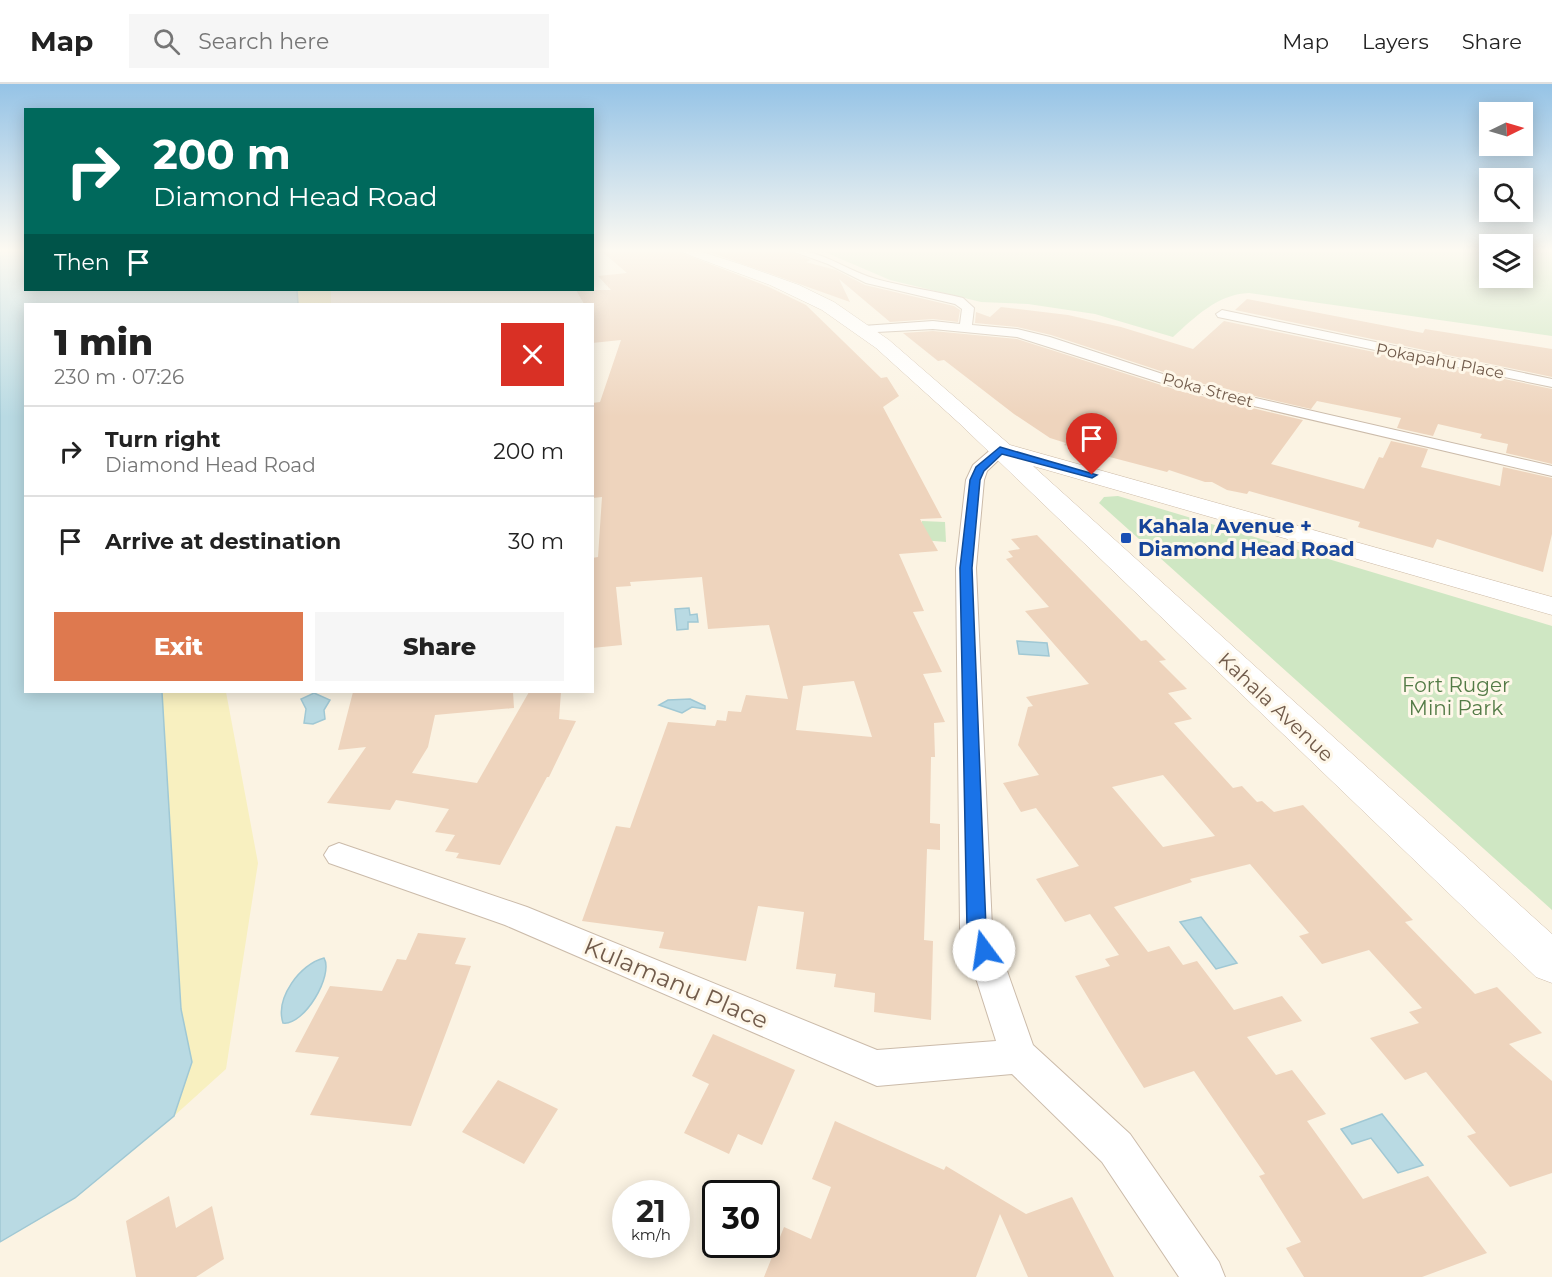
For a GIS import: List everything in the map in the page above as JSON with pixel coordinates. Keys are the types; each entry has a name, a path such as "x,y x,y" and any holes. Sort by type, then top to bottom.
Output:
{"street":[{"name":"Kahala Avenue","path":"828,306 863,330 1000,450 1552,963"},
{"path":"965,306 968,308 966,326"},
{"name":"Pokapahu Place","path":"1222,314 1552,383"},
{"name":"Poka Street","path":"863,330 908,325 966,326 1034,337 1186,386 1552,471"},
{"path":"1204,1277 1116,1148 1019,1056 976,928 966,568 975,480 980,469 1000,450 1552,606"},
{"name":"Kulamanu Place","path":"339,855 516,916 877,1068 1019,1056"}],"green space":[{"path":"1039,306 1211,306 1173,337 1095,314"},
{"path":"1338,306 1552,306 1552,336"},
{"name":"Fort Ruger Mini Park","path":"1118,496 1552,626 1552,910 1099,503 1104,497"},
{"path":"922,521 945,522 946,542 922,540"}],"sand":[{"path":"162,693 226,693 258,863 226,1069 174,1116 192,1062 181,1009"}],"water":[{"path":"0,306 24,306 24,693 162,693 181,1009 192,1062 174,1116 75,1198 0,1242"},
{"path":"689,608 690,615 697,614 698,622 688,622 688,629 677,630 675,609"},
{"path":"1017,641 1047,643 1049,656 1019,654"},
{"path":"314,693 330,700 324,710 325,719 313,724 304,723 306,709 301,699"},
{"path":"690,699 705,706 705,709 692,707 682,713 659,705 668,700"},
{"path":"1201,917 1237,963 1216,969 1180,922"},
{"path":"324,958 325,976 315,998 300,1017 283,1023 281,1013 283,1003 292,983 306,967"},
{"path":"1382,1114 1423,1165 1398,1173 1371,1138 1352,1144 1341,1129"}],"building":[{"path":"594,306 807,306 881,378 887,377 899,396 883,407 942,518 920,519 938,551 899,554 924,611 913,612 942,672 923,674 945,722 934,723 935,757 931,757 930,823 940,824 940,850 927,849 924,940 933,941 931,1020 874,1012 875,993 834,987 836,974 796,969 804,912 758,906 746,961 659,948 664,932 582,921 616,826 630,828 668,722 715,726 717,720 726,721 728,711 741,712 746,695 788,699 769,625 708,629 702,577 630,582 631,586 616,587 622,645 594,648 594,558 598,557 602,497 594,498 594,403 600,402 621,340 594,343","holes":["854,681 872,737 796,730 803,686"]},
{"path":"871,306 953,306 960,310 958,322 933,319 890,322"},
{"path":"1240,306 1282,306 1423,333 1425,329 1552,349 1552,377 1235,310"},
{"path":"1001,307 1068,315 1121,327 1193,349 1224,321 1552,389 1552,464 1506,453 1508,444 1480,438 1482,434 1438,424 1433,436 1397,428 1401,418 1317,401 1311,409 1191,381 1051,335 1017,327 975,323 976,312 990,317"},
{"path":"933,331 1017,339 1180,391 1303,420 1271,464 1364,489 1379,457 1383,458 1391,441 1428,449 1421,467 1500,486 1503,467 1552,478 1552,534 1543,572 1437,539 1433,548 1358,527 1360,522 1249,491 1247,494 1227,490 1212,482 1205,482 1169,470 1167,472 1064,445 1066,443 1050,438 1014,414 944,360 938,361 903,333"},
{"path":"1037,535 1141,641 1146,640 1166,660 1159,661 1187,689 1168,693 1192,719 1174,723 1233,788 1242,786 1257,802 1262,801 1274,812 1303,805 1413,920 1405,922 1475,994 1497,987 1542,1033 1509,1044 1552,1081 1552,1173 1510,1187 1467,1136 1476,1133 1426,1072 1405,1080 1370,1038 1419,1023 1409,1012 1422,1008 1369,950 1322,964 1299,936 1309,933 1250,864 1190,879 1192,882 1114,907 1148,952 1169,946 1183,965 1197,961 1234,1010 1282,996 1302,1021 1247,1037 1276,1075 1292,1070 1326,1114 1307,1121 1363,1199 1428,1176 1487,1253 1422,1277 1304,1277 1286,1248 1301,1242 1259,1176 1265,1174 1194,1071 1144,1088 1075,976 1110,966 1105,959 1119,955 1090,914 1065,922 1036,879 1079,866 1036,808 1021,812 1003,783 1039,775 1018,745 1028,707 1033,706 1026,697 1089,684 1025,611 1049,607 1006,559 1013,557 1008,551 1020,549 1011,539","holes":["1163,775 1215,836 1163,847 1112,787"]},
{"path":"353,693 513,693 514,708 435,715 428,747 412,773 477,783 528,693 561,693 559,719 576,721 549,777 500,865 456,858 459,853 445,851 455,835 435,832 449,809 396,800 390,810 327,803 366,747 338,750"},
{"path":"418,933 466,938 455,964 471,966 411,1126 310,1115 339,1057 295,1052 330,986 382,991 397,959 406,960"},
{"path":"713,1034 795,1070 762,1145 738,1134 729,1154 684,1133 709,1084 692,1076"},
{"path":"498,1080 558,1109 524,1164 462,1132"},
{"path":"835,1121 944,1170 946,1166 1026,1214 1072,1197 1114,1277 1028,1277 1000,1214 976,1277 764,1277 772,1258 780,1258 780,1237 784,1227 811,1239 831,1187 812,1179"},
{"path":"169,1196 176,1228 212,1206 224,1259 196,1277 136,1277 126,1221"}],"place":[{"name":"Kahala Avenue + Diamond Head Road","path":"1126,538"}],"route":[{"path":"984,950 976,928 975,831 967,623 966,568 975,480 980,469 1000,450 1092,475"}]}
